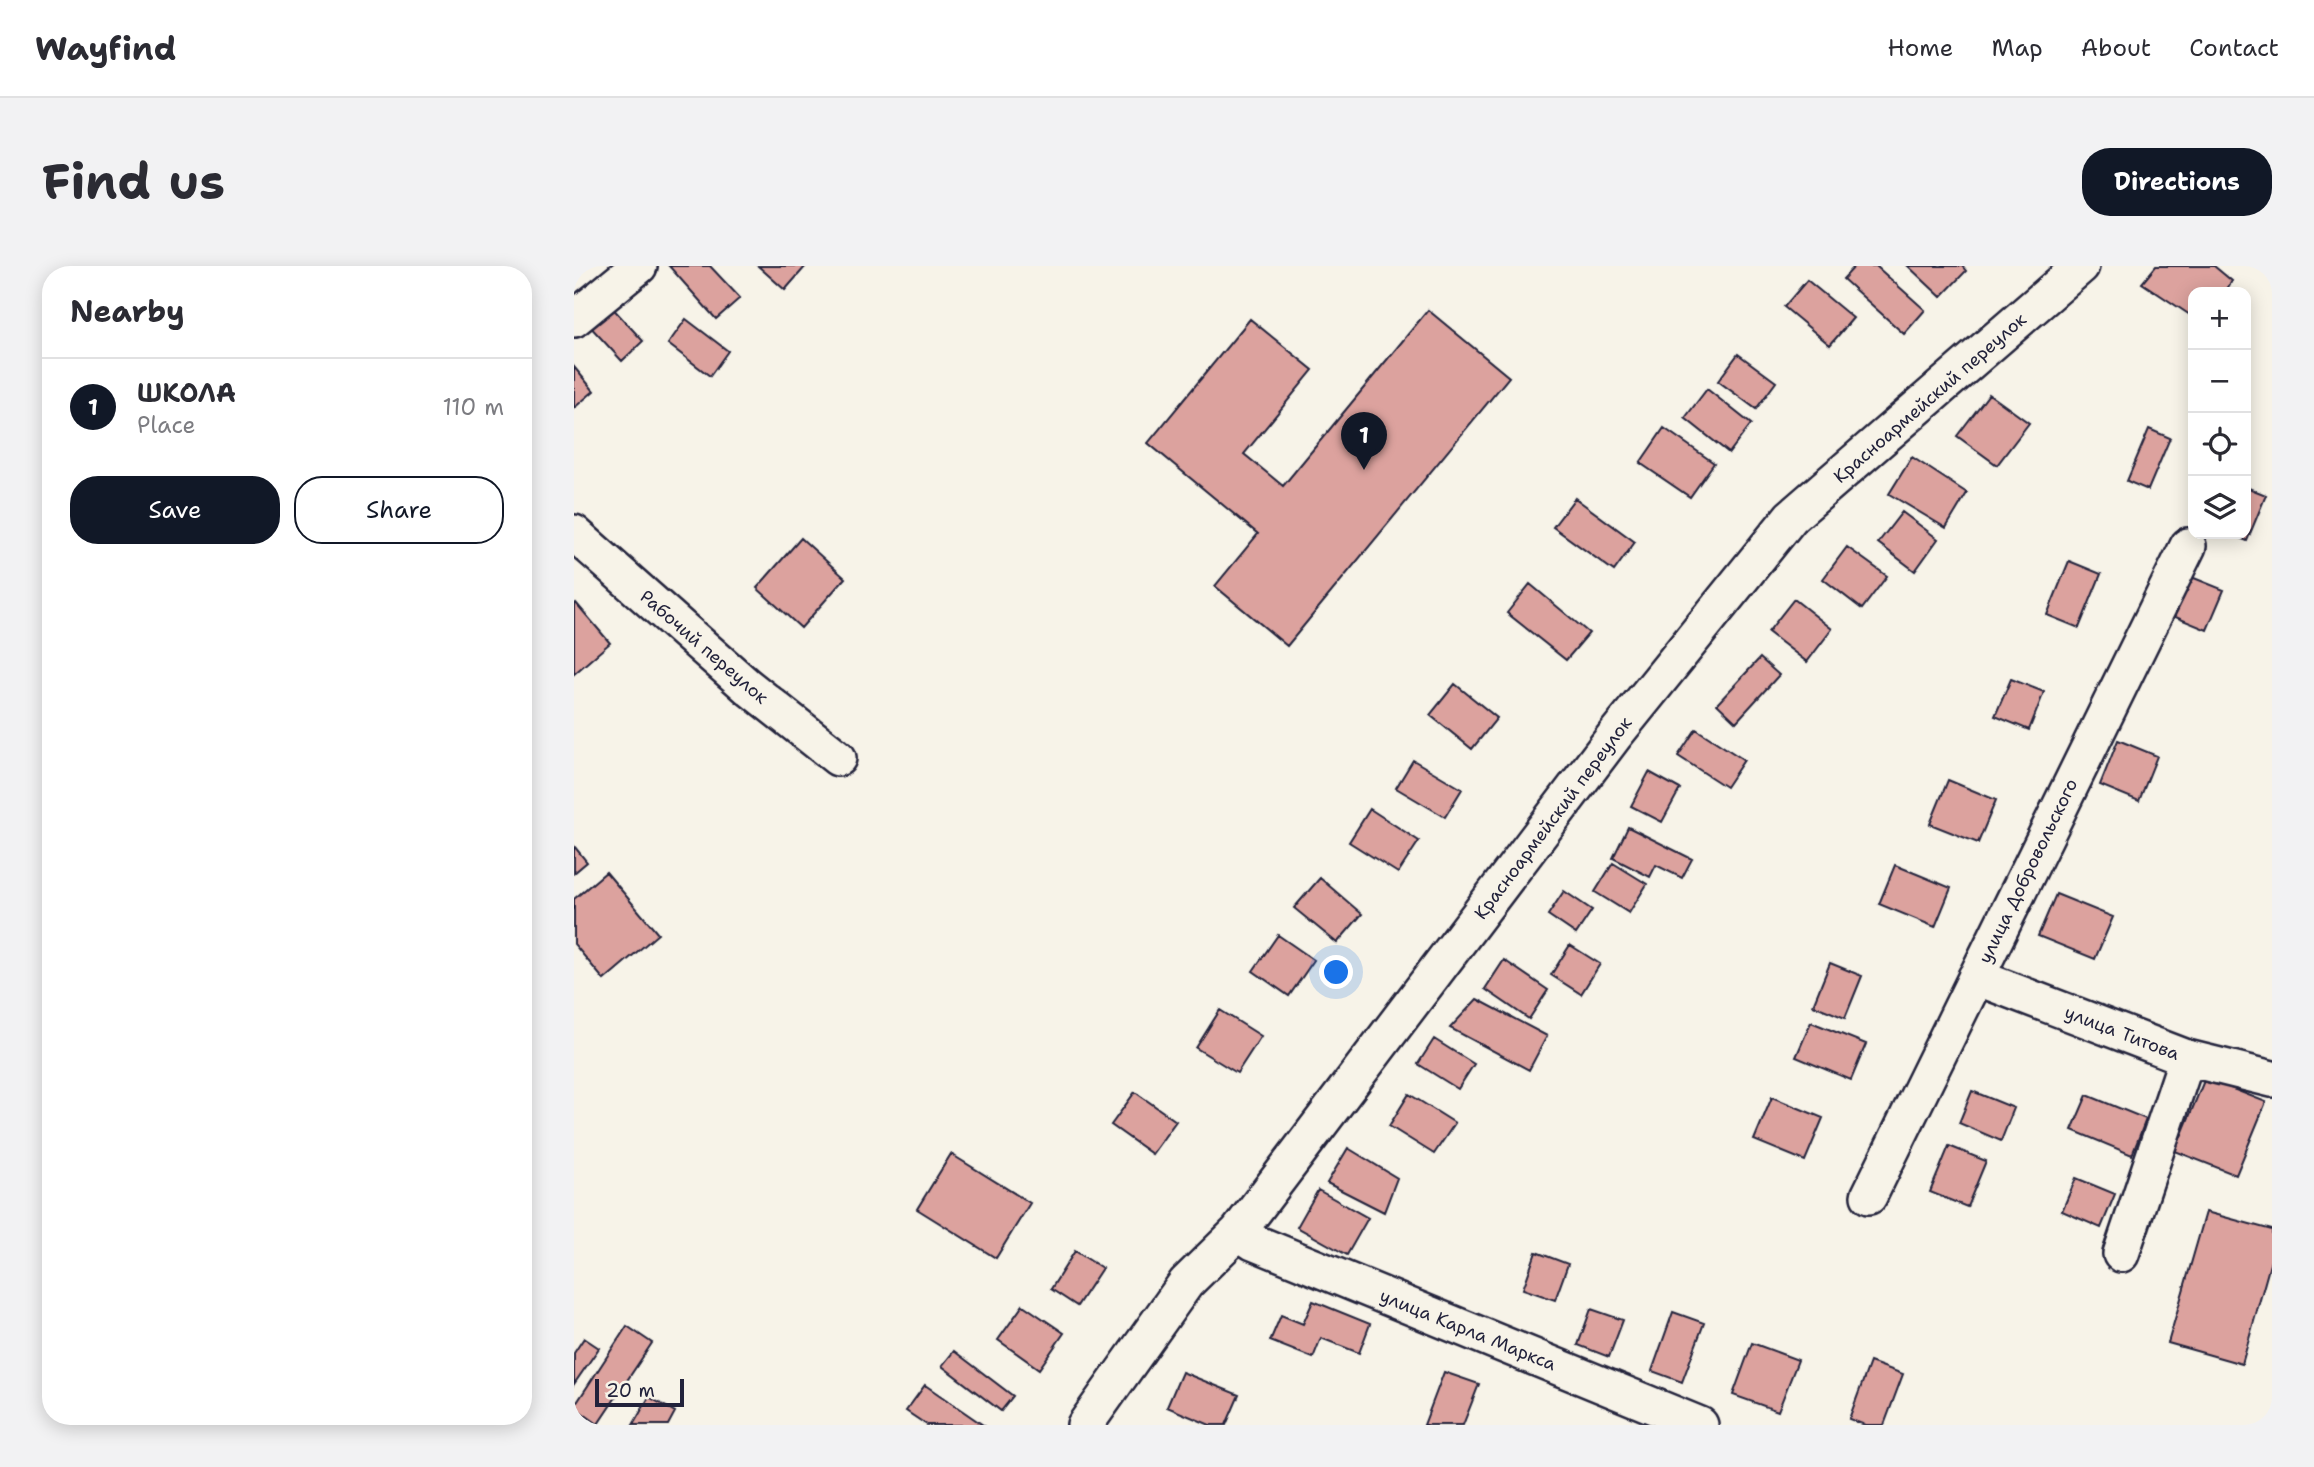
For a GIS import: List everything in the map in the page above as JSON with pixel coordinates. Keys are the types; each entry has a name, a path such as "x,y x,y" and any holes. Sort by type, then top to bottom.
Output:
{"street":[{"path":"574,319 639,266"},
{"name":"Красноармейский переулок","path":"1085,1425 1186,1283 1238,1232 1615,736 1791,517 2081,266"},
{"name":"Рабочий переулок","path":"574,533 747,686 838,758"},
{"name":"улица Добровольского","path":"1869,1196 2188,546"},
{"name":"улица Титова","path":"1976,977 2187,1058 2272,1079"},
{"path":"2121,1254 2187,1058"},
{"name":"улица Карла Маркса","path":"1238,1232 1253,1242 1700,1425"}],"building":[{"path":"669,266 710,266 740,298 716,319"},
{"path":"758,266 806,266 785,290"},
{"path":"1855,266 1876,266 1925,310 1904,334 1843,279"},
{"path":"1908,266 1962,266 1966,271 1941,297"},
{"path":"2156,266 2214,266 2232,281 2228,287 2188,287 2188,314 2142,283"},
{"path":"1807,280 1853,318 1830,345 1784,307"},
{"path":"608,303 643,341 622,361 587,323"},
{"path":"1428,310 1509,377 1287,646 1215,586 1258,534 1148,443 1250,319 1313,370 1244,454 1283,486"},
{"path":"686,319 728,351 710,376 668,344"},
{"path":"1738,354 1776,382 1756,409 1718,381"},
{"path":"574,367 594,391 574,408"},
{"path":"1707,389 1751,424 1729,453 1685,418"},
{"path":"1989,394 2029,423 1997,465 1957,436"},
{"path":"1664,428 1714,463 1690,497 1640,463"},
{"path":"2149,429 2170,438 2148,490 2127,481"},
{"path":"1912,457 1967,493 1946,528 1889,494"},
{"path":"2251,489 2266,495 2251,531"},
{"path":"1575,498 1635,542 1614,571 1553,527"},
{"path":"1902,512 1938,539 1915,571 1878,543"},
{"path":"801,538 845,578 801,628 757,588"},
{"path":"1847,547 1887,576 1862,609 1823,579"},
{"path":"2069,561 2101,574 2079,628 2047,615"},
{"path":"2189,576 2224,590 2207,630 2173,616"},
{"path":"1530,584 1589,633 1566,660 1507,613"},
{"path":"1794,599 1832,629 1807,662 1768,632"},
{"path":"576,603 610,643 574,674 574,605"},
{"path":"1760,658 1779,675 1736,722 1717,704"},
{"path":"2011,679 2044,692 2029,730 1995,716"},
{"path":"1455,684 1497,718 1472,749 1430,715"},
{"path":"1696,729 1744,760 1726,787 1678,756"},
{"path":"2118,740 2157,756 2139,801 2100,785"},
{"path":"1413,760 1462,789 1445,817 1396,788"},
{"path":"1649,772 1680,789 1662,822 1631,806"},
{"path":"1948,780 1996,800 1978,843 1930,824"},
{"path":"1370,809 1419,841 1398,873 1349,842"},
{"path":"1628,827 1692,859 1682,878 1656,865 1650,877 1613,858"},
{"path":"574,846 587,862 574,873"},
{"path":"1613,863 1647,884 1629,913 1595,892"},
{"path":"1895,865 1951,888 1935,927 1879,904"},
{"path":"606,872 658,934 604,980 574,944 574,899"},
{"path":"1320,878 1362,914 1337,943 1294,908"},
{"path":"1564,891 1592,910 1576,934 1548,915"},
{"path":"2056,894 2113,917 2095,959 2038,936"},
{"path":"1278,935 1314,960 1289,996 1253,971"},
{"path":"1570,945 1600,964 1581,994 1551,975"},
{"path":"1504,960 1548,990 1529,1019 1485,989"},
{"path":"1830,963 1862,976 1845,1018 1813,1005"},
{"path":"1477,999 1547,1036 1529,1070 1450,1028"},
{"path":"1220,1010 1261,1036 1237,1073 1196,1048"},
{"path":"1811,1022 1866,1044 1851,1080 1796,1057"},
{"path":"1434,1039 1474,1064 1458,1089 1418,1064"},
{"path":"2205,1078 2266,1102 2236,1175 2175,1151"},
{"path":"1972,1091 2014,1108 2001,1141 1959,1123"},
{"path":"1135,1092 1176,1121 1152,1154 1111,1125"},
{"path":"1409,1094 1455,1123 1434,1154 1389,1126"},
{"path":"2087,1095 2146,1119 2132,1155 2072,1130"},
{"path":"1772,1097 1823,1118 1805,1161 1754,1140"},
{"path":"1949,1146 1986,1161 1967,1207 1930,1192"},
{"path":"1348,1148 1397,1178 1384,1212 1327,1183"},
{"path":"951,1154 1030,1203 996,1258 917,1209"},
{"path":"2076,1178 2115,1194 2101,1228 2062,1211"},
{"path":"1318,1190 1368,1218 1347,1255 1297,1227"},
{"path":"2206,1212 2272,1230 2272,1257 2242,1364 2168,1343"},
{"path":"1075,1251 1102,1268 1077,1306 1051,1289"},
{"path":"1536,1252 1568,1264 1555,1300 1523,1289"},
{"path":"1313,1301 1370,1324 1359,1353 1321,1338 1313,1358 1270,1341 1281,1315 1303,1324"},
{"path":"1023,1305 1064,1333 1039,1369 998,1340"},
{"path":"1591,1309 1623,1320 1609,1357 1578,1345"},
{"path":"1673,1312 1704,1323 1682,1382 1652,1371"},
{"path":"627,1326 652,1343 598,1424 574,1407"},
{"path":"584,1338 599,1348 574,1384 574,1353"},
{"path":"1752,1343 1798,1360 1778,1411 1733,1395"},
{"path":"954,1351 1013,1396 1001,1411 942,1366"},
{"path":"1870,1362 1903,1374 1884,1425 1865,1425 1849,1419"},
{"path":"1182,1372 1239,1395 1226,1425 1210,1425 1167,1407"},
{"path":"1444,1372 1479,1384 1463,1425 1424,1425"},
{"path":"925,1385 983,1425 927,1425 906,1411"},
{"path":"649,1397 675,1412 668,1425 633,1425"}],"place":[{"name":"ШКОЛА","path":"1364,470"}]}
